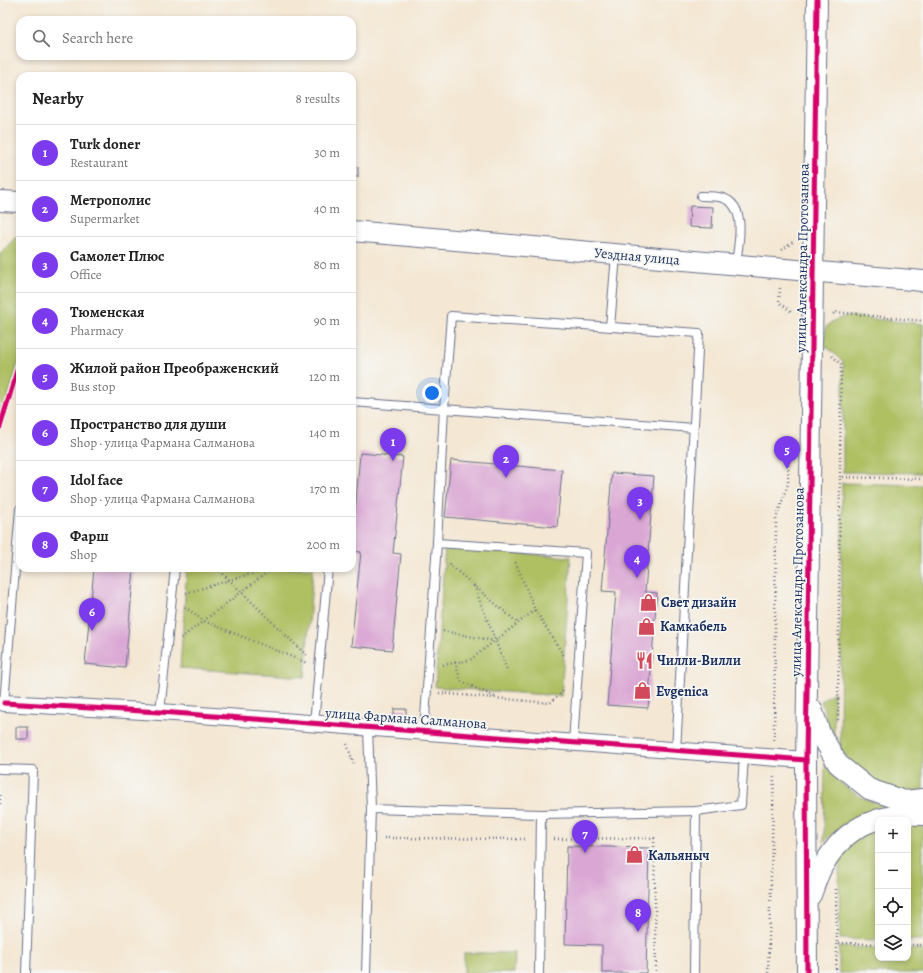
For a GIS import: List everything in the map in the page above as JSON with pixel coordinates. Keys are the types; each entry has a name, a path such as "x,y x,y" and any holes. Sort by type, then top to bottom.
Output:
{"street":[{"name":"улица Александра Протозанова","path":"808,973 806,760 817,0"},
{"path":"0,200 16,202"},
{"name":"Уездная улица","path":"356,232 923,281"},
{"path":"808,697 820,733 838,764 869,789 904,801 923,799"},
{"name":"улица Фармана Салманова","path":"2,703 160,712 806,760"},
{"path":"807,904 824,864 843,838 872,820 902,814 923,815"}],"lane":[{"path":"701,196 722,197 728,200 738,213 740,222 736,265"},
{"path":"610,326 616,254"},
{"path":"424,732 451,316 610,326 699,333 676,750"},
{"path":"356,402 694,428"},
{"path":"437,542 586,552 573,743"},
{"path":"2,703 16,552"},
{"path":"160,712 175,572"},
{"path":"314,724 328,572"},
{"path":"366,973 371,809 368,728"},
{"path":"371,809 541,814 696,811 741,805 744,756"},
{"path":"0,769 33,770 26,973"},
{"path":"694,973 696,811"},
{"path":"539,973 541,814"}],"path":[{"path":"831,316 835,312 923,321"},
{"path":"831,355 841,364 840,477 923,479"},
{"path":"768,973 774,758 776,519 788,484"},
{"path":"427,692 550,703 578,677 535,610 510,548"},
{"path":"436,553 518,623"},
{"path":"221,572 319,668"},
{"path":"172,597 258,572"},
{"path":"166,649 204,622 267,572"},
{"path":"474,586 494,641 507,670"},
{"path":"172,597 204,622 319,668"},
{"path":"428,668 470,660 535,610"},
{"path":"431,628 494,641"},
{"path":"455,662 461,681 498,699"},
{"path":"345,739 355,769"},
{"path":"0,795 0,804"},
{"path":"836,973 837,943"},
{"path":"911,945 923,945"}],"green space":[{"path":"16,237 16,371 0,424 0,253"},
{"path":"846,316 923,324 923,473 843,472 843,362 824,344 826,327 833,321"},
{"path":"842,483 923,485 923,790 901,792 883,786 867,776 840,750"},
{"path":"445,548 571,557 561,696 435,687"},
{"path":"187,572 313,572 305,677 180,668"},
{"path":"834,692 834,742 821,701"},
{"path":"825,764 838,780 859,796 886,806 853,820 839,829 824,842"},
{"path":"911,823 923,824 923,940 911,940"},
{"path":"875,828 875,940 840,939 839,854 852,840"},
{"path":"839,947 875,948 875,961 911,961 911,949 923,950 923,973 839,973"},
{"path":"464,953 515,953 514,973 464,973"}],"building":[{"path":"356,167 358,167 358,177 356,177"},
{"path":"690,206 713,207 712,228 689,227"},
{"path":"360,453 403,457 393,553 401,554 392,650 351,646 361,552 356,551 356,502"},
{"path":"451,460 562,470 557,527 445,517"},
{"path":"612,473 654,476 645,592 657,593 648,708 607,705 616,592 602,591"},
{"path":"94,572 134,572 125,668 85,664"},
{"path":"394,709 406,709 406,721 394,721"},
{"path":"16,727 28,727 28,739 16,739"},
{"path":"567,846 649,848 646,973 602,973 602,945 565,944"}],"cycle path":[{"path":"807,973 806,760 817,0"},
{"path":"0,427 16,374"},
{"path":"4,703 160,712 806,760"}],"place":[{"name":"Turk doner","path":"393,461"},
{"name":"Жилой район Преображенский","path":"787,469"},
{"name":"Метрополис","path":"506,478"},
{"name":"Самолет Плюс","path":"640,520"},
{"name":"Тюменская","path":"637,578"},
{"name":"Свет дизайн","path":"648,602"},
{"name":"Камкабель","path":"647,626"},
{"name":"Пространство для души","path":"92,631"},
{"name":"Чилли-Вилли","path":"644,660"},
{"name":"Evgenica","path":"643,691"},
{"name":"Idol face","path":"585,853"},
{"name":"Кальяныч","path":"635,855"},
{"name":"Фарш","path":"638,932"}]}
